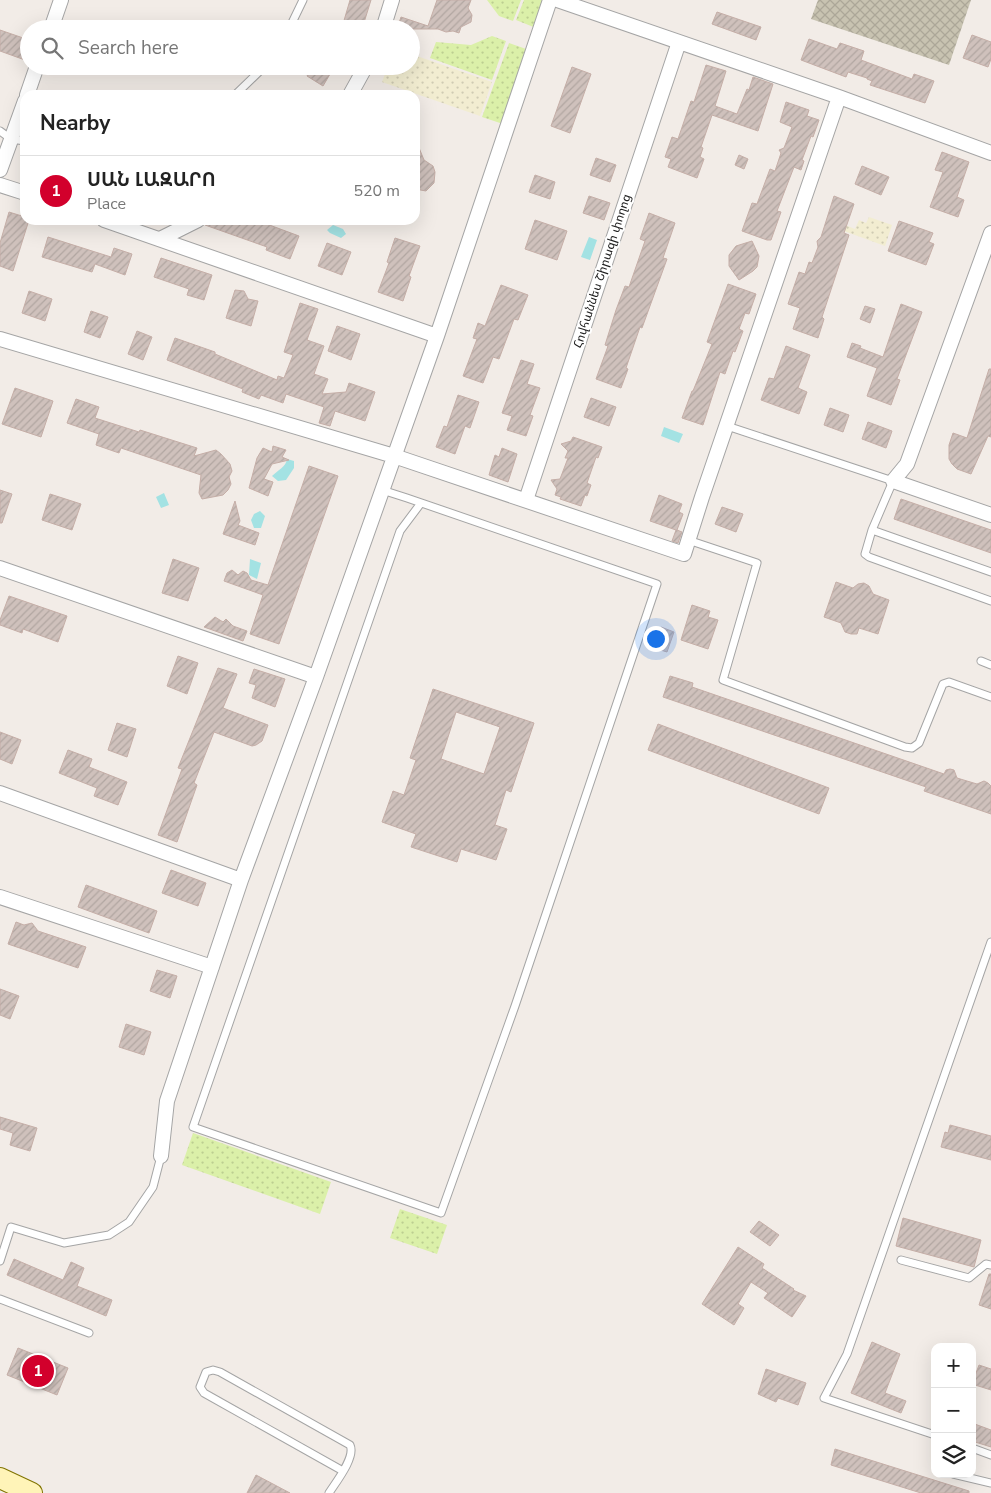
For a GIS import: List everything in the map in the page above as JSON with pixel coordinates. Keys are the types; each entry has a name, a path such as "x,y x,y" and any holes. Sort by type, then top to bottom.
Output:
{"street":[{"path":"54,20 61,0"},
{"path":"386,20 392,0"},
{"path":"161,1156 167,1101 241,880 316,677 437,336 550,0"},
{"path":"557,0 839,97 991,153"},
{"name":"Հովհաննես Շիրազի փողոց","path":"526,500 679,42"},
{"path":"29,90 34,75"},
{"path":"353,90 361,75"},
{"path":"0,339 394,456 684,554 839,97"},
{"path":"0,170 20,115"},
{"path":"0,185 20,191"},
{"path":"119,225 437,336"},
{"path":"160,239 188,225"},
{"path":"991,233 907,464 893,480 991,515"},
{"path":"0,568 316,677"},
{"path":"0,793 241,880"},
{"path":"0,897 212,967"},
{"path":"0,1478 32,1493"}],"lane":[{"path":"293,20 303,0"},
{"path":"240,90 256,75"},
{"path":"727,426 893,480 872,530 865,554 991,601"},
{"path":"382,490 421,503 657,584 515,1006 441,1213 193,1127 400,531 421,503"},
{"path":"872,530 991,572"},
{"path":"688,540 757,563 723,680 912,748 919,743 943,684 949,682 991,698"},
{"path":"981,661 991,665"},
{"path":"931,1435 824,1398 847,1354 991,942"},
{"path":"0,1261 11,1228 64,1243 109,1235 129,1222 153,1187 161,1156"},
{"path":"901,1260 969,1278 986,1264 991,1265"},
{"path":"0,1299 89,1333"},
{"path":"329,1493 343,1471 352,1456 350,1445 220,1372 213,1370 206,1372 200,1387 204,1393 343,1471"},
{"path":"976,1449 991,1455"},
{"path":"970,1478 991,1483"}],"shaded area":[{"path":"818,0 971,0 949,65 811,19"},
{"path":"420,57 492,82 480,116 420,95 420,90 405,90 382,82 385,75 420,75"},
{"path":"869,217 892,225 885,246 833,227 835,221 855,229 859,220 866,223"}],"green space":[{"path":"487,0 521,0 513,21 499,16"},
{"path":"524,0 547,0 536,28 516,20"},
{"path":"492,36 506,41 492,80 430,58 436,42 471,45"},
{"path":"509,43 529,50 503,124 482,117"},
{"path":"193,1133 331,1182 320,1214 182,1165"},
{"path":"400,1209 447,1225 437,1254 390,1238"}],"water":[{"path":"333,225 343,229 346,234 341,238 330,233 327,230"},
{"path":"589,237 597,240 590,260 581,257"},
{"path":"664,427 683,434 679,443 661,436"},
{"path":"287,459 294,461 294,468 286,480 278,481 272,476 283,466"},
{"path":"164,493 169,505 161,508 156,497"},
{"path":"260,511 265,516 261,528 254,528 251,520 254,514"},
{"path":"250,559 261,563 257,579 249,575"}],"building":[{"path":"350,0 371,0 365,20 344,20"},
{"path":"437,0 471,0 468,8 472,15 471,22 461,27 459,33 438,29 420,29 420,23 428,26"},
{"path":"717,12 761,27 756,40 712,24"},
{"path":"0,30 20,37 20,58 0,51"},
{"path":"972,35 991,42 991,59 988,67 963,58"},
{"path":"809,39 837,49 840,43 864,51 861,60 912,79 914,74 934,81 925,103 870,85 872,81 867,78 848,72 846,77 801,60"},
{"path":"706,65 726,71 715,106 737,114 753,77 773,84 758,131 712,115 701,147 703,148 700,157 704,159 697,178 668,167 671,159 665,157 672,137 678,139 691,101 694,102"},
{"path":"572,67 591,74 570,133 551,126"},
{"path":"308,75 329,75 323,86"},
{"path":"786,102 809,110 807,116 819,120 802,160 804,161 801,170 794,167 777,211 781,212 771,240 767,240 742,231 752,203 757,204 770,169 775,171 781,153 779,150 784,148 792,127 780,122"},
{"path":"420,150 424,160 433,166 435,172 434,183 426,191 420,190"},
{"path":"942,152 969,162 957,197 964,200 958,217 930,207 943,172 935,170"},
{"path":"739,155 748,159 744,169 735,165"},
{"path":"596,158 616,165 610,182 590,175"},
{"path":"862,166 889,177 881,195 855,184"},
{"path":"535,175 555,182 550,199 529,192"},
{"path":"589,196 610,203 604,220 583,213"},
{"path":"834,196 854,204 844,233 849,235 822,317 824,319 818,338 793,329 800,308 788,304 799,272 805,274 809,262 812,263 818,247 817,241 821,237"},
{"path":"9,212 20,215 20,225 27,225 13,271 0,266 0,243"},
{"path":"649,213 675,223 663,258 667,259 642,328 640,327 621,388 596,379 608,346 605,345 616,310 625,286 629,287 645,241 640,239"},
{"path":"535,220 567,231 557,260 525,249"},
{"path":"899,221 933,233 929,242 934,244 926,265 888,251"},
{"path":"205,225 269,225 299,236 290,259 266,250 267,247"},
{"path":"48,237 111,257 114,248 132,254 125,275 95,264 92,272 42,257"},
{"path":"395,238 420,246 409,276 411,277 403,301 378,292 389,263 387,262"},
{"path":"752,241 759,256 757,267 739,280 729,266 729,255 736,246"},
{"path":"327,243 351,252 342,275 318,266"},
{"path":"161,258 212,275 204,300 187,295 189,289 154,277"},
{"path":"728,284 756,294 749,314 745,313 739,329 743,331 735,352 733,351 725,374 720,372 703,425 682,418 712,344 707,342"},
{"path":"501,285 528,295 518,320 514,319 499,359 493,357 483,383 463,376 477,339 473,338 478,323 485,326"},
{"path":"235,290 244,291 248,299 258,301 251,326 226,318"},
{"path":"29,291 52,299 45,321 22,313"},
{"path":"300,303 318,309 307,340 324,346 314,374 328,379 322,394 346,392 349,383 375,392 365,421 335,411 330,426 319,423 324,407 286,394 283,403 261,395 259,399 242,392 243,389 167,360 175,338 215,352 215,354 277,380 278,376 284,378 293,355 284,352"},
{"path":"901,304 922,312 897,379 900,380 891,405 867,396 877,368 847,357 852,343 883,357"},
{"path":"865,306 875,309 870,323 860,319"},
{"path":"91,311 108,317 100,338 84,332"},
{"path":"337,326 360,334 351,360 328,351"},
{"path":"137,331 152,337 143,360 128,354"},
{"path":"786,346 810,355 798,388 807,392 799,414 761,400 769,378 774,379"},
{"path":"521,360 534,364 527,384 540,388 530,415 533,416 526,436 507,430 512,416 502,413"},
{"path":"989,369 991,369 991,437 988,436 971,474 957,469 952,464 949,459 949,445 953,433 967,438"},
{"path":"15,388 53,401 41,437 2,424"},
{"path":"458,395 479,402 470,428 465,426 455,454 436,447 444,426 447,427"},
{"path":"591,398 616,407 609,426 584,417"},
{"path":"76,399 99,407 95,418 197,448 194,456 216,450 230,464 232,471 229,477 231,484 228,490 223,495 202,499 199,493 201,475 121,448 119,453 96,445 99,434 67,423"},
{"path":"830,408 849,415 843,432 824,425"},
{"path":"868,422 892,431 886,448 862,439"},
{"path":"573,437 602,447 598,458 596,457 587,483 591,485 581,506 560,499 561,497 555,495 557,489 551,480 560,479 568,458 565,458 568,451 561,444 571,441"},
{"path":"273,446 286,450 282,457 289,460 272,464 264,479 273,482 268,496 249,488 257,458 263,448 272,452"},
{"path":"502,448 517,454 508,482 489,475 495,455 499,457"},
{"path":"309,466 338,476 279,644 250,634 263,595 224,581 227,573 232,570 238,575 243,571 247,573 251,580 268,585"},
{"path":"0,490 12,494 2,523 0,523"},
{"path":"50,494 81,504 72,530 42,520"},
{"path":"659,495 682,504 679,512 683,514 677,530 682,532 678,543 672,541 676,530 650,521"},
{"path":"901,499 991,530 991,553 894,519"},
{"path":"235,501 240,521 238,525 259,533 255,545 223,534"},
{"path":"722,507 743,514 736,532 715,524"},
{"path":"173,559 199,568 188,601 162,593"},
{"path":"836,582 853,588 858,584 864,583 869,586 873,594 889,600 878,634 859,628 857,634 851,634 845,632 841,623 824,617"},
{"path":"9,596 67,616 58,642 23,629 22,633 0,625"},
{"path":"692,605 710,611 708,617 718,620 708,649 681,640"},
{"path":"215,617 223,622 226,619 233,626 247,631 243,641 204,627"},
{"path":"661,627 674,632 667,652 654,648"},
{"path":"178,656 198,663 187,694 167,686"},
{"path":"218,668 237,674 223,708 268,725 262,741 252,746 214,732 194,783 197,785 177,842 158,835 182,769 178,768"},
{"path":"254,669 285,679 275,707 252,698 256,685 249,683"},
{"path":"670,676 693,683 692,687 944,774 946,770 950,769 954,770 957,778 977,784 984,781 991,786 991,814 924,791 926,787 663,697"},
{"path":"433,689 534,723 511,792 506,790 495,825 507,829 496,860 461,849 457,862 411,847 416,834 382,822 393,791 404,795 416,760 410,758","holes":["456,712 500,727 484,774 441,759"]},
{"path":"117,723 136,729 127,757 108,750"},
{"path":"658,724 829,788 819,814 648,750"},
{"path":"0,732 21,740 12,764 0,759"},
{"path":"68,750 92,759 89,767 127,782 118,805 94,796 97,788 59,773"},
{"path":"171,870 206,883 198,906 162,893"},
{"path":"86,885 157,911 149,933 78,907"},
{"path":"16,922 24,925 32,923 38,931 86,947 78,968 8,944"},
{"path":"157,970 177,976 170,998 150,991"},
{"path":"0,989 19,996 10,1019 0,1015"},
{"path":"126,1024 151,1032 144,1055 119,1047"},
{"path":"0,1117 37,1128 30,1151 10,1145 13,1133 0,1129"},
{"path":"950,1125 991,1136 991,1160 941,1147 945,1132 948,1133"},
{"path":"903,1218 981,1240 974,1267 896,1246"},
{"path":"759,1221 779,1235 770,1246 750,1232"},
{"path":"738,1247 764,1264 762,1268 793,1290 806,1296 792,1317 764,1298 768,1293 751,1282 738,1304 744,1308 734,1325 702,1304"},
{"path":"14,1259 63,1280 71,1262 84,1268 77,1286 112,1300 106,1316 7,1275"},
{"path":"989,1274 991,1274 991,1309 979,1305"},
{"path":"872,1342 900,1354 885,1393 906,1401 901,1413 851,1393"},
{"path":"18,1348 68,1368 57,1395 7,1375"},
{"path":"979,1365 991,1369 991,1390 976,1385 976,1373"},
{"path":"766,1369 806,1383 798,1405 778,1398 776,1402 758,1394"},
{"path":"976,1424 991,1430 991,1447 976,1442"},
{"path":"835,1449 969,1491 969,1493 921,1493 831,1465"},
{"path":"256,1475 290,1493 247,1493"}],"place":[{"name":"ՍԱՆ ԼԱԶԱՐՈ","path":"38,1371"}]}
